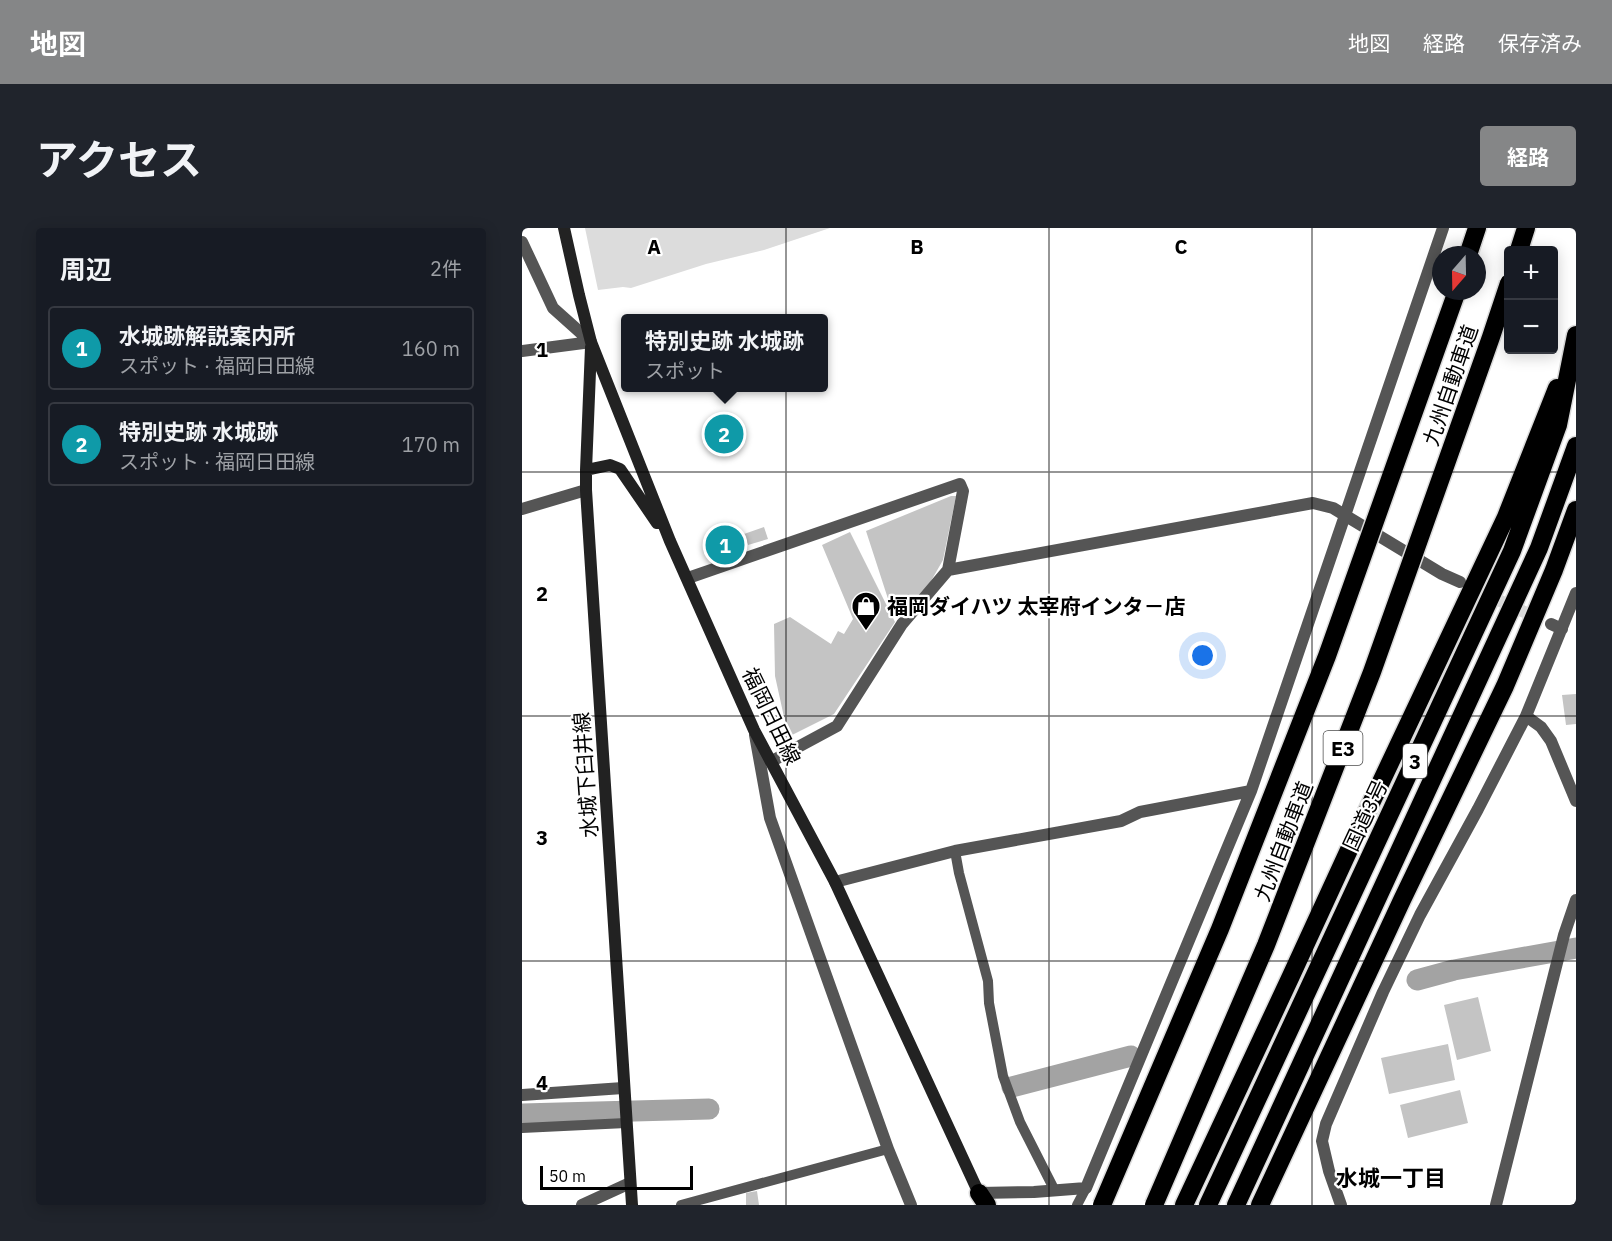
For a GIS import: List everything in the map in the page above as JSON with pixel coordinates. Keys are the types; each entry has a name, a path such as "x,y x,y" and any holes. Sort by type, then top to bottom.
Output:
{"highway":[{"path":"1471,246 1477,228"},
{"path":"1520,246 1526,228"},
{"name":"九州自動車道","path":"1154,1205 1266,945 1364,694 1504,298"},
{"name":"九州自動車道","path":"1101,1205 1220,929 1327,656 1453,300"},
{"path":"1184,1205 1506,517 1575,341"},
{"name":"国道3号","path":"1208,1205 1512,551 1558,425 1575,341"},
{"name":"3","path":"1236,1205 1539,548 1576,446"},
{"name":"3","path":"1260,1205 1505,686 1554,570 1576,510"}],"main road":[{"name":"福岡日田線","path":"564,228 591,342 670,541 754,730 835,882 983,1201"},
{"name":"水城下臼井線","path":"591,342 586,490 632,1205"},
{"path":"586,470 610,465 620,469 670,541"}],"street":[{"path":"983,1201 1054,1189 1086,1188 1251,791 1443,228"},
{"path":"522,242 552,308 591,342"},
{"path":"522,351 591,342"},
{"path":"688,578 960,484 963,491 948,570 902,624 837,726 771,760"},
{"path":"522,509 586,490"},
{"path":"948,570 1313,503 1333,508 1442,574 1460,582"},
{"path":"1341,1205 1329,1171 1322,1141 1326,1124 1383,992 1420,915 1526,716 1556,627 1576,593"},
{"path":"1526,716 1541,727 1551,741 1576,801"},
{"path":"754,730 770,818 888,1149 911,1205"},
{"path":"835,882 955,850 1121,821 1140,812 1251,791"},
{"path":"1496,1205 1564,935 1576,900"},
{"path":"522,1095 624,1094"},
{"path":"582,1205 630,1183"}],"lane":[{"path":"955,850 988,981 989,1003 1002,1076 1020,1122 1054,1189"},
{"path":"522,1128 626,1120"},
{"path":"681,1205 888,1149"},
{"path":"1077,1205 1086,1188"}],"shaded area":[{"path":"585,228 830,228 764,250 706,264 631,288 598,290"}],"building":[{"path":"951,496 956,496 943,560 927,588 898,616 890,605 866,531"},
{"path":"764,527 768,539 748,545 744,534"},
{"name":"福岡ダイハツ 太宰府インタ－店","path":"850,532 895,622 834,714 792,735 784,717 775,676 774,624 790,617 831,644 838,631 844,634 853,619 822,545"},
{"path":"733,537 737,548 717,554 713,543"},
{"path":"1576,694 1576,724 1566,725 1562,695"},
{"path":"1478,997 1491,1051 1457,1060 1444,1005"},
{"path":"1448,1044 1455,1080 1389,1094 1381,1058"},
{"path":"1460,1090 1468,1123 1408,1138 1400,1105"},
{"path":"757,1191 759,1205 746,1205 746,1193"}],"waterway":[{"path":"1417,980 1454,970 1576,948"},
{"path":"1012,1087 1131,1056"},
{"path":"522,1114 709,1109"}],"tunnel":[{"path":"1467,586 1551,624"}],"place":[{"name":"特別史跡 水城跡","path":"724,434"},
{"name":"水城跡解説案内所","path":"725,545"},
{"name":"福岡ダイハツ 太宰府インタ－店","path":"866,632"}],"district":[{"name":"水城一丁目","path":"1391,1177"}]}
